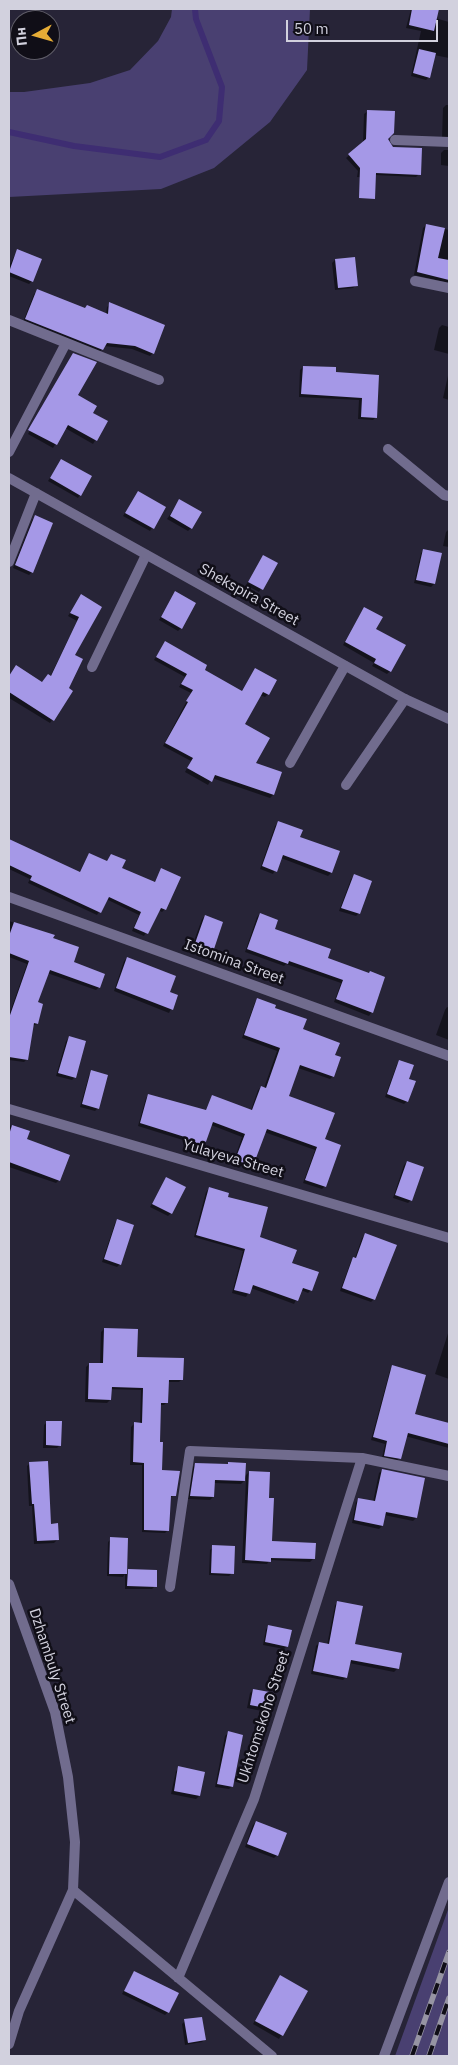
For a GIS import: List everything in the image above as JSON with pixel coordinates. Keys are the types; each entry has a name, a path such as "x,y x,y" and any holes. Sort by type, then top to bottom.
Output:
{"street":[{"path":"395,140 449,142"},
{"path":"415,281 449,288"},
{"path":"9,320 159,380"},
{"path":"9,452 66,343"},
{"path":"388,448 444,494 449,496"},
{"name":"Shekspira Street","path":"9,478 405,699 449,719"},
{"path":"9,562 36,493"},
{"path":"92,667 146,554"},
{"path":"290,763 345,666"},
{"path":"346,785 405,699"},
{"name":"Istomina Street","path":"9,897 449,1056"},
{"name":"Yulayeva Street","path":"9,1109 449,1238"},
{"path":"170,1587 190,1451 362,1458 449,1476"},
{"name":"Ukhtomskoho Street","path":"178,1978 254,1798 362,1458"},
{"name":"Dzhambuly Street","path":"9,1584 55,1712 68,1777 75,1842 73,1890 19,2010 9,2044"},
{"path":"384,2056 449,1882"},
{"path":"73,1890 272,2056"}],"shaded area":[{"path":"172,9 310,9 307,70 270,122 214,168 161,189 9,197 9,92 24,92 90,83 130,70 158,41 171,17"},
{"path":"449,1907 449,2056 395,2056"}],"building":[{"path":"412,9 439,9 434,31 409,25"},
{"path":"419,49 436,53 430,78 413,73"},
{"path":"367,110 395,111 394,133 388,139 393,147 422,148 421,175 376,173 375,199 359,198 360,168 348,154 366,139"},
{"path":"426,224 445,228 438,258 449,260 449,280 417,272"},
{"path":"17,249 42,259 33,282 9,272"},
{"path":"355,257 358,286 338,288 335,259"},
{"path":"37,289 85,308 87,305 108,314 109,302 165,325 154,354 135,346 107,343 103,350 25,319"},
{"path":"73,353 97,362 78,395 97,406 93,413 108,421 97,441 68,425 57,445 28,430"},
{"path":"303,366 336,367 336,372 379,375 377,418 361,417 362,398 301,394"},
{"path":"61,459 92,476 81,496 50,478"},
{"path":"138,491 166,507 154,529 125,513"},
{"path":"179,499 202,512 192,529 170,516"},
{"path":"35,515 53,523 33,573 15,565"},
{"path":"423,549 442,553 435,584 416,580"},
{"path":"263,555 278,563 263,590 248,582"},
{"path":"175,591 196,603 182,629 161,617"},
{"path":"81,594 102,607 75,655 83,659 69,688 73,691 54,721 9,692 9,676 16,665 42,682 48,674 51,676 79,617 70,613"},
{"path":"364,607 383,617 376,629 406,645 391,672 374,663 376,659 345,642"},
{"path":"165,641 207,665 205,670 242,691 255,668 277,680 269,695 263,692 245,724 270,738 256,763 282,772 274,795 215,775 212,782 187,768 193,758 165,743 193,690 181,684 187,674 156,657"},
{"path":"278,821 303,830 300,837 340,851 332,873 283,855 277,872 262,866"},
{"path":"9,839 80,872 89,853 107,861 111,854 126,860 122,868 155,882 161,868 181,877 166,910 161,908 148,934 134,928 141,912 109,897 101,913 30,880 32,876 9,865"},
{"path":"354,874 372,881 360,914 341,908"},
{"path":"260,913 278,920 275,929 331,949 328,958 385,977 373,1013 336,999 343,980 289,961 288,964 247,949"},
{"path":"205,915 223,922 212,955 193,949"},
{"path":"14,922 55,935 53,938 79,947 74,962 105,974 100,988 50,970 38,1002 43,1004 38,1024 34,1023 28,1060 9,1057 9,1018 29,961 9,953 9,936"},
{"path":"127,957 176,976 170,992 178,995 173,1010 116,988"},
{"path":"257,998 276,1005 275,1008 307,1019 303,1029 340,1043 335,1055 341,1057 334,1077 300,1065 289,1096 335,1113 325,1139 341,1145 326,1187 305,1180 317,1147 267,1129 253,1166 235,1160 245,1134 213,1122 202,1153 185,1147 188,1138 140,1123 148,1094 206,1110 212,1095 252,1110 261,1086 266,1088 280,1048 244,1035"},
{"path":"69,1036 86,1041 76,1078 58,1073"},
{"path":"399,1060 414,1065 409,1079 416,1081 408,1102 387,1094"},
{"path":"91,1070 108,1075 99,1109 82,1104"},
{"path":"12,1125 30,1131 27,1139 70,1155 60,1181 9,1162 9,1135"},
{"path":"407,1161 424,1167 412,1201 395,1195"},
{"path":"166,1177 186,1187 172,1214 152,1204"},
{"path":"209,1187 229,1193 228,1197 268,1207 260,1237 297,1250 292,1263 319,1272 312,1291 303,1288 298,1301 253,1285 250,1294 234,1290 245,1249 196,1235"},
{"path":"117,1219 134,1225 121,1265 104,1259"},
{"path":"365,1233 397,1245 375,1300 342,1288 353,1257 356,1258"},
{"path":"104,1328 138,1329 137,1357 184,1358 183,1380 169,1380 168,1403 161,1403 160,1442 163,1442 162,1470 180,1471 176,1496 171,1496 169,1531 144,1530 144,1463 133,1462 134,1422 142,1423 143,1388 112,1387 111,1400 88,1399 89,1363 103,1363"},
{"path":"392,1365 426,1375 415,1414 449,1423 449,1444 408,1433 401,1459 384,1456 387,1441 373,1437"},
{"path":"46,1421 62,1421 61,1446 46,1445"},
{"path":"48,1461 51,1524 58,1523 59,1540 37,1541 29,1462"},
{"path":"228,1462 246,1463 245,1481 215,1480 214,1497 190,1496 195,1463 228,1464"},
{"path":"382,1469 425,1478 417,1518 386,1512 383,1526 354,1520 358,1498 375,1501"},
{"path":"249,1471 270,1472 269,1498 274,1498 272,1541 316,1543 315,1559 271,1558 271,1562 245,1560"},
{"path":"110,1537 128,1538 127,1574 109,1574"},
{"path":"212,1545 235,1546 234,1574 211,1573"},
{"path":"128,1569 157,1570 157,1587 127,1586"},
{"path":"337,1601 363,1606 355,1644 402,1653 399,1669 351,1660 347,1678 313,1671 319,1642 329,1644"},
{"path":"268,1625 292,1630 288,1647 265,1642"},
{"path":"253,1689 275,1693 271,1709 250,1705"},
{"path":"228,1731 243,1735 233,1787 217,1784"},
{"path":"178,1766 205,1772 200,1796 174,1791"},
{"path":"256,1821 287,1833 278,1856 247,1844"},
{"path":"134,1971 179,1993 169,2013 124,1991"},
{"path":"280,1975 308,1991 283,2036 255,2021"},
{"path":"202,2017 206,2040 188,2043 184,2019"}],"waterway":[{"path":"9,132 74,146 160,157 206,140 219,121 222,87 196,19 195,9"}],"railway":[{"path":"412,2056 449,1952"},
{"path":"429,2056 449,1998"}]}
